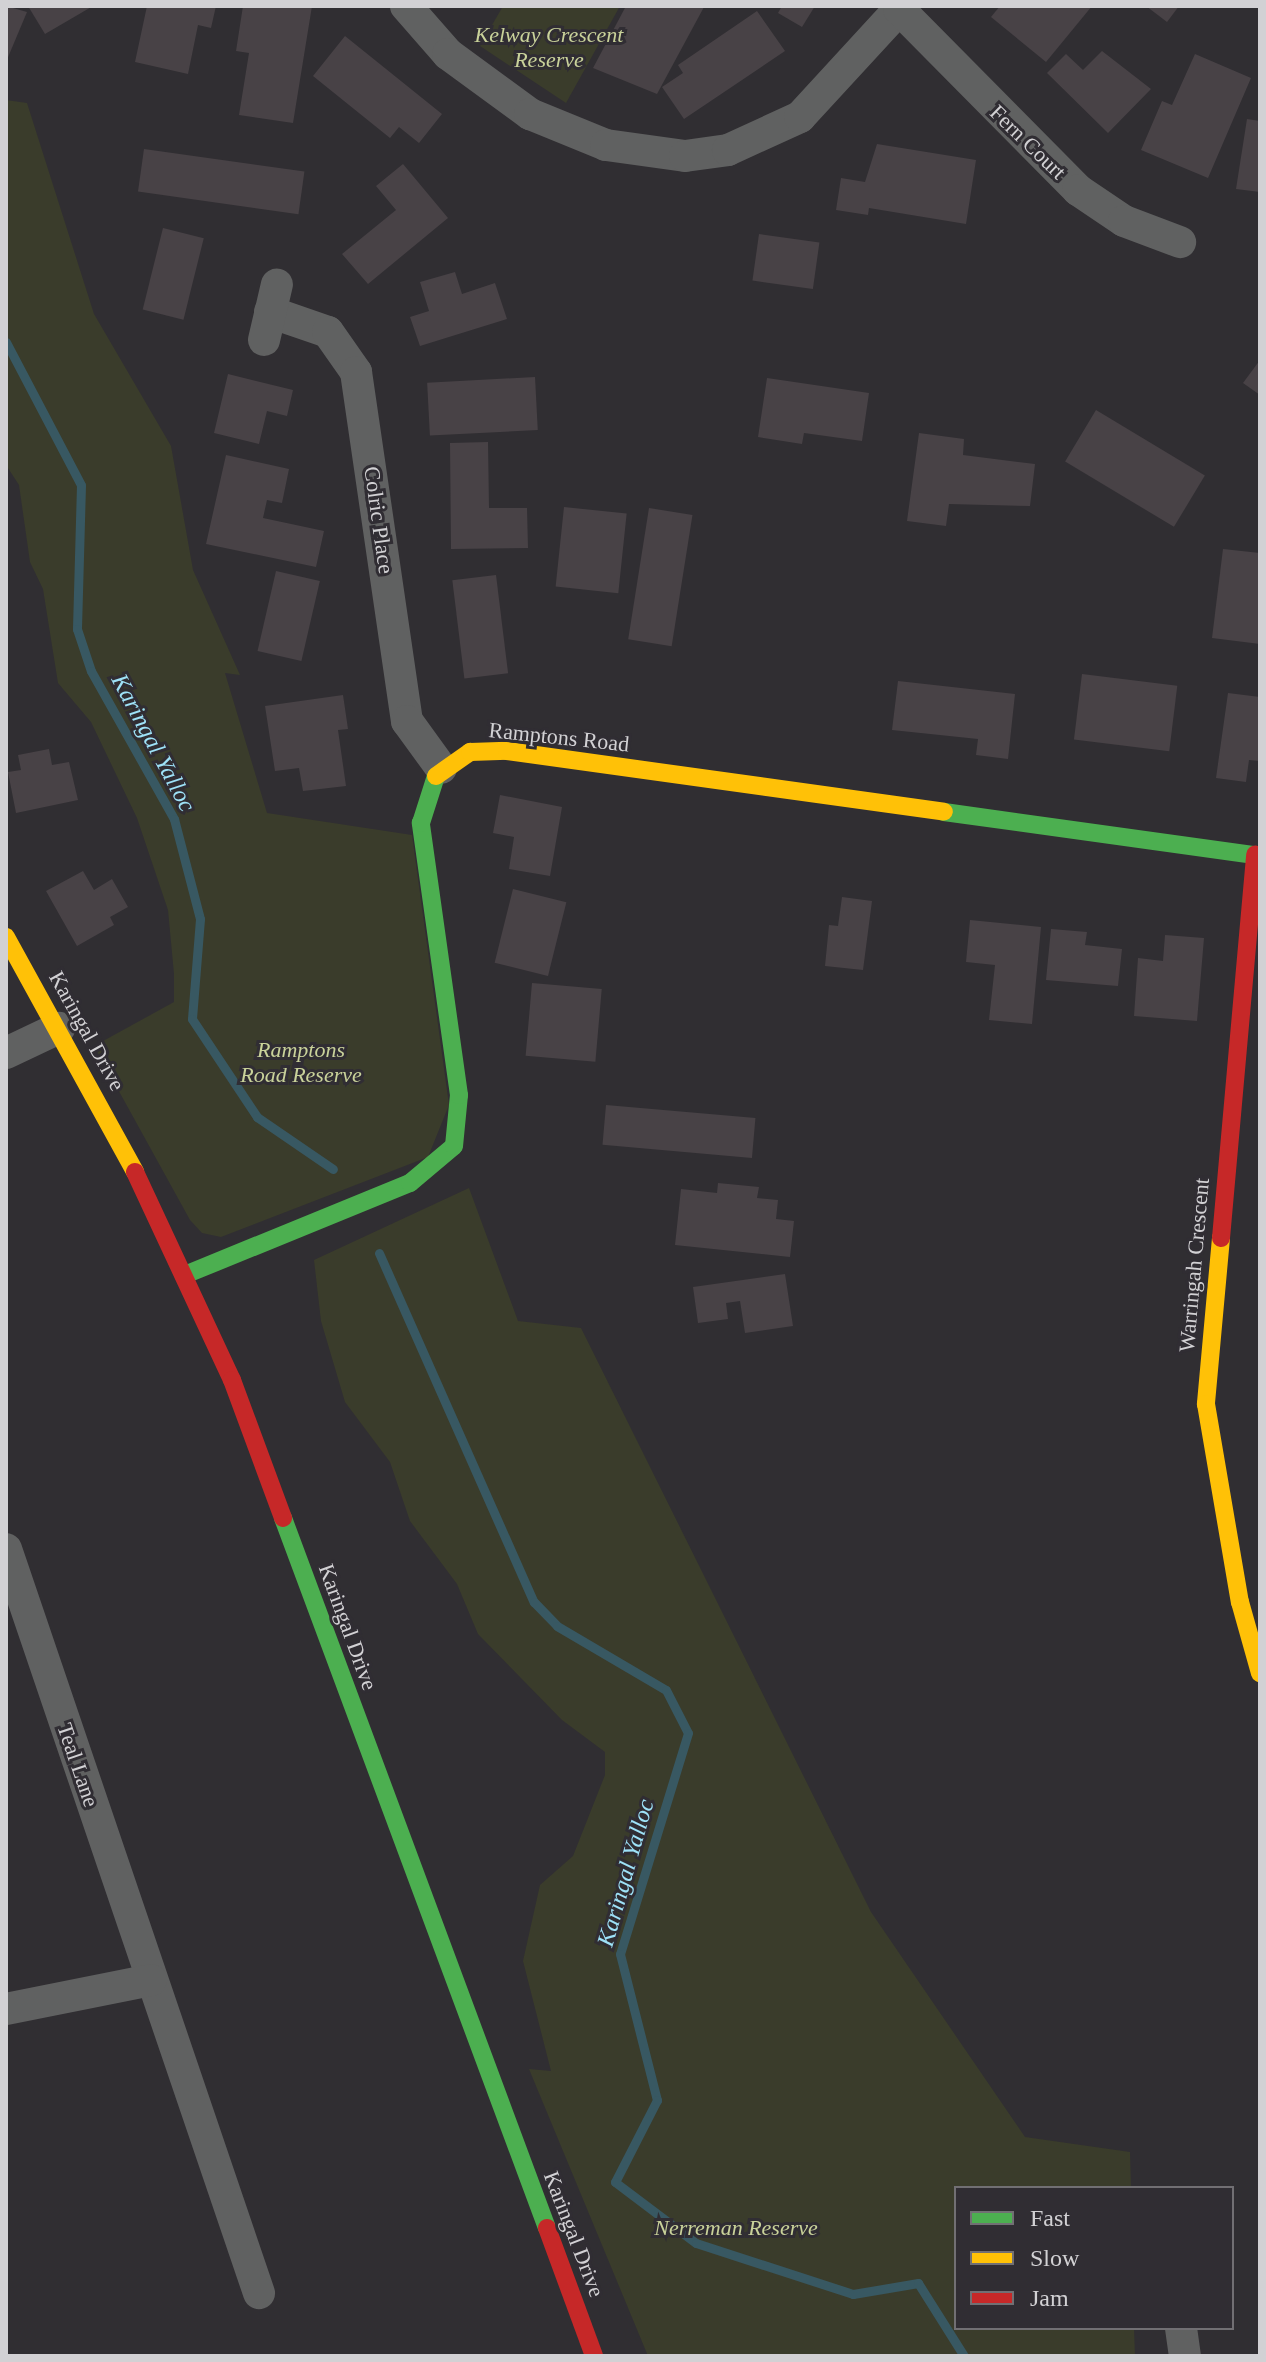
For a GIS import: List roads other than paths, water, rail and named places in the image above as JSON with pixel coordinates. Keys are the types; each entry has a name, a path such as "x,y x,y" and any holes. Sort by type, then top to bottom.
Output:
{"street":[{"path":"406,6 448,54 530,114 606,145 685,156 728,150 800,117 900,8"},
{"name":"Fern Court","path":"900,8 1078,190 1124,221 1180,242"},
{"name":"Colric Place","path":"270,312 328,332 356,372 407,721 441,768"},
{"name":"Ramptons Road","path":"441,768 470,752 507,751 1257,856"},
{"path":"187,1274 410,1183 454,1146 459,1095 421,823 427,790 441,768"},
{"name":"Warringah Crescent","path":"1257,856 1206,1404 1240,1602 1260,1673"},
{"name":"Karingal Drive","path":"6,937 59,1028 187,1274 594,2356"},
{"path":"6,1053 59,1028"},
{"name":"Teal Lane","path":"6,1549 259,2293"},
{"path":"6,2009 151,1980"},
{"path":"1181,2330 1185,2356"}],"waterway":[{"name":"Karingal Yalloc","path":"6,342 81,485 77,629 91,671 174,819 200,919 192,1019 257,1117 333,1169"},
{"name":"Karingal Yalloc","path":"379,1253 534,1602 557,1626 666,1690 688,1733 620,1954 657,2100 615,2182 696,2243 853,2294 918,2283 964,2356"}],"park label":[{"name":"Kelway Crescent Reserve","path":"549,46"},
{"name":"Ramptons Road Reserve","path":"301,1062"},
{"name":"Nerreman Reserve","path":"736,2228"}]}
